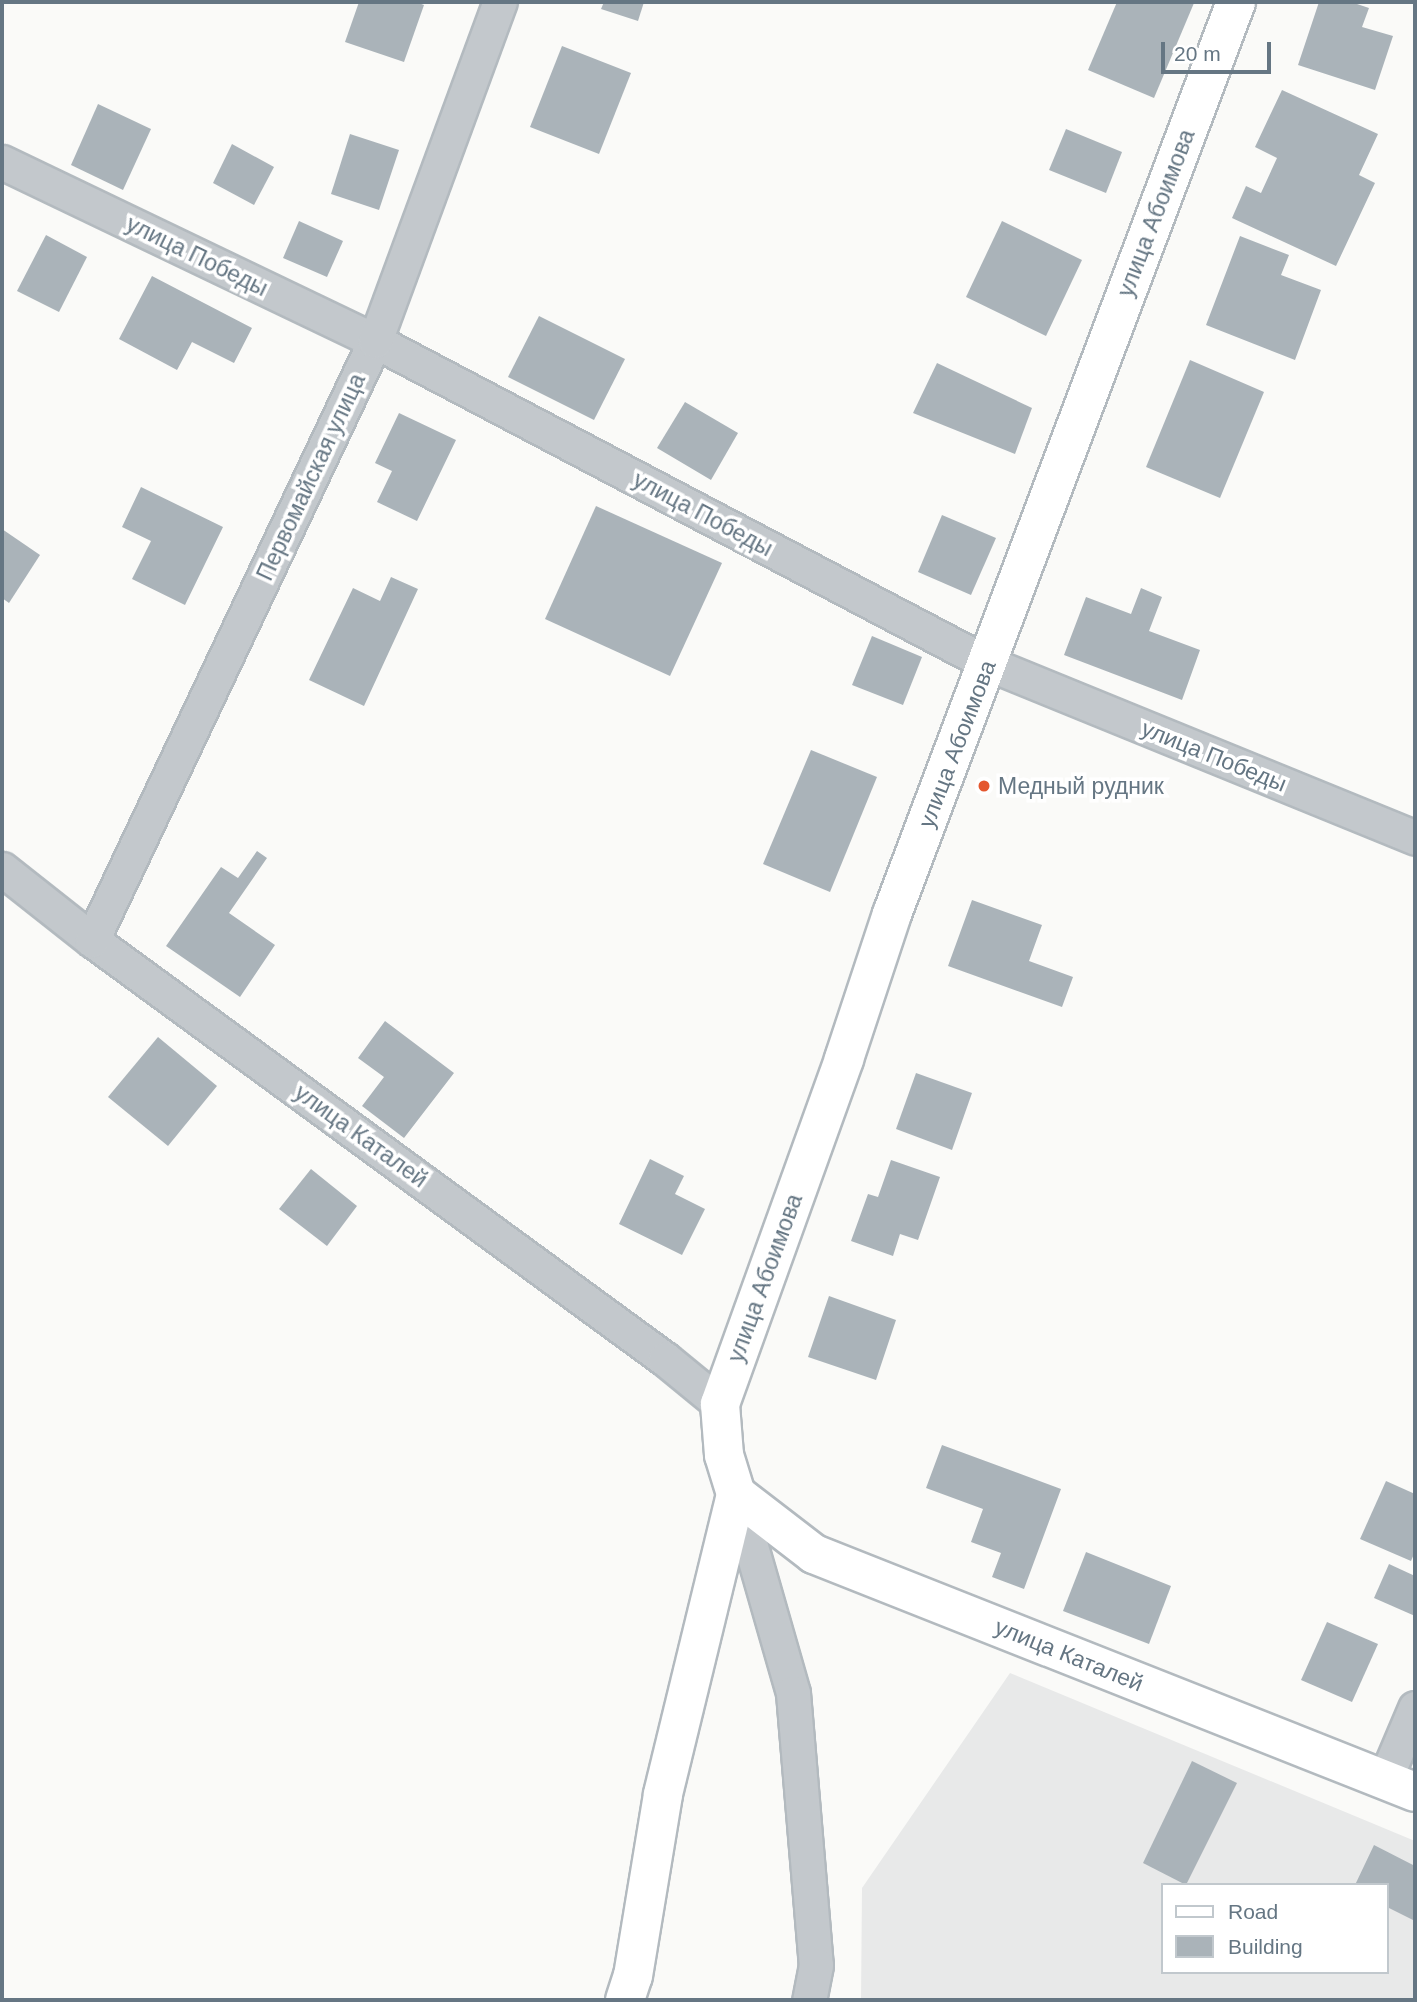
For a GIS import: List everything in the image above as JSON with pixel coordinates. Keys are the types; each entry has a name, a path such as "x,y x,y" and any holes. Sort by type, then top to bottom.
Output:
{"main road":[{"name":"улица Абоимова","path":"736,1494 724,1455 720,1404 844,1059 892,914 1236,2"},
{"name":"улица Каталей","path":"736,1494 814,1554 1400,1786"},
{"path":"625,2000 633,1976 663,1794 736,1494"}],"street":[{"name":"Первомайская улица","path":"92,940 375,341 500,2"},
{"name":"улица Победы","path":"2,162 375,341 987,663 1415,838"},
{"name":"улица Каталей","path":"2,869 92,940 665,1359 720,1404"},
{"path":"736,1494 793,1693 816,1965 810,2000"},
{"path":"1400,1786 1415,1708"}],"shaded area":[{"path":"1010,1673 1415,1841 1415,2000 861,2000 862,1888"}],"building":[{"path":"359,2 416,2 424,5 404,62 345,42"},
{"path":"604,2 644,2 638,21 601,9"},
{"path":"1117,2 1194,3 1154,98 1088,70"},
{"path":"1319,2 1351,2 1369,8 1362,27 1393,36 1375,90 1298,65"},
{"path":"562,46 631,73 599,154 530,127"},
{"path":"1282,90 1378,134 1359,175 1375,183 1336,266 1232,218 1246,186 1261,193 1277,158 1255,147"},
{"path":"98,104 151,129 123,190 71,165"},
{"path":"1066,129 1122,152 1106,193 1049,170"},
{"path":"350,134 399,150 379,210 331,194"},
{"path":"232,144 274,167 254,205 213,183"},
{"path":"299,221 343,241 327,277 283,258"},
{"path":"1002,221 1082,260 1046,336 966,297"},
{"path":"46,235 87,257 59,312 17,291"},
{"path":"1240,236 1289,255 1281,275 1321,290 1295,360 1206,325"},
{"path":"152,276 252,328 234,363 192,342 177,370 119,339"},
{"path":"539,316 625,359 594,420 508,377"},
{"path":"1190,360 1264,392 1220,498 1146,467"},
{"path":"937,363 1032,408 1015,454 913,413"},
{"path":"685,402 738,433 711,480 657,448"},
{"path":"399,413 456,440 417,521 377,502 392,471 375,463"},
{"path":"141,487 223,527 185,605 132,579 151,541 122,527"},
{"path":"596,506 722,563 670,676 545,619"},
{"path":"942,515 996,538 971,595 918,572"},
{"path":"2,529 40,555 9,603 2,598"},
{"path":"391,577 418,589 364,706 309,680 353,588 380,601"},
{"path":"1141,588 1162,597 1149,631 1200,650 1182,700 1064,655 1086,597 1131,614"},
{"path":"872,636 922,657 903,705 852,685"},
{"path":"811,750 877,777 830,892 763,864"},
{"path":"257,851 267,858 229,913 275,945 240,997 166,946 221,867 238,878"},
{"path":"972,900 1042,925 1029,961 1073,977 1062,1007 948,966"},
{"path":"385,1021 454,1073 404,1138 362,1106 384,1077 358,1058"},
{"path":"158,1037 217,1086 168,1146 108,1097"},
{"path":"916,1073 972,1093 952,1150 896,1129"},
{"path":"650,1159 684,1176 675,1194 705,1209 682,1255 619,1224"},
{"path":"891,1160 940,1177 918,1240 900,1234 893,1256 851,1241 868,1194 878,1197"},
{"path":"311,1169 357,1206 327,1246 279,1209"},
{"path":"829,1296 896,1320 876,1380 808,1357"},
{"path":"942,1445 1061,1489 1024,1589 992,1577 1001,1553 971,1542 983,1509 926,1488"},
{"path":"1386,1481 1415,1494 1415,1552 1411,1561 1360,1539"},
{"path":"1086,1552 1171,1586 1149,1644 1063,1611"},
{"path":"1389,1564 1415,1576 1415,1616 1374,1598"},
{"path":"1327,1622 1378,1644 1352,1702 1301,1680"},
{"path":"1192,1761 1237,1783 1187,1883 1143,1863"},
{"path":"1374,1845 1415,1866 1415,1921 1389,1908 1389,1883 1356,1883"}],"place":[{"name":"Медный рудник","path":"984,786"}]}
